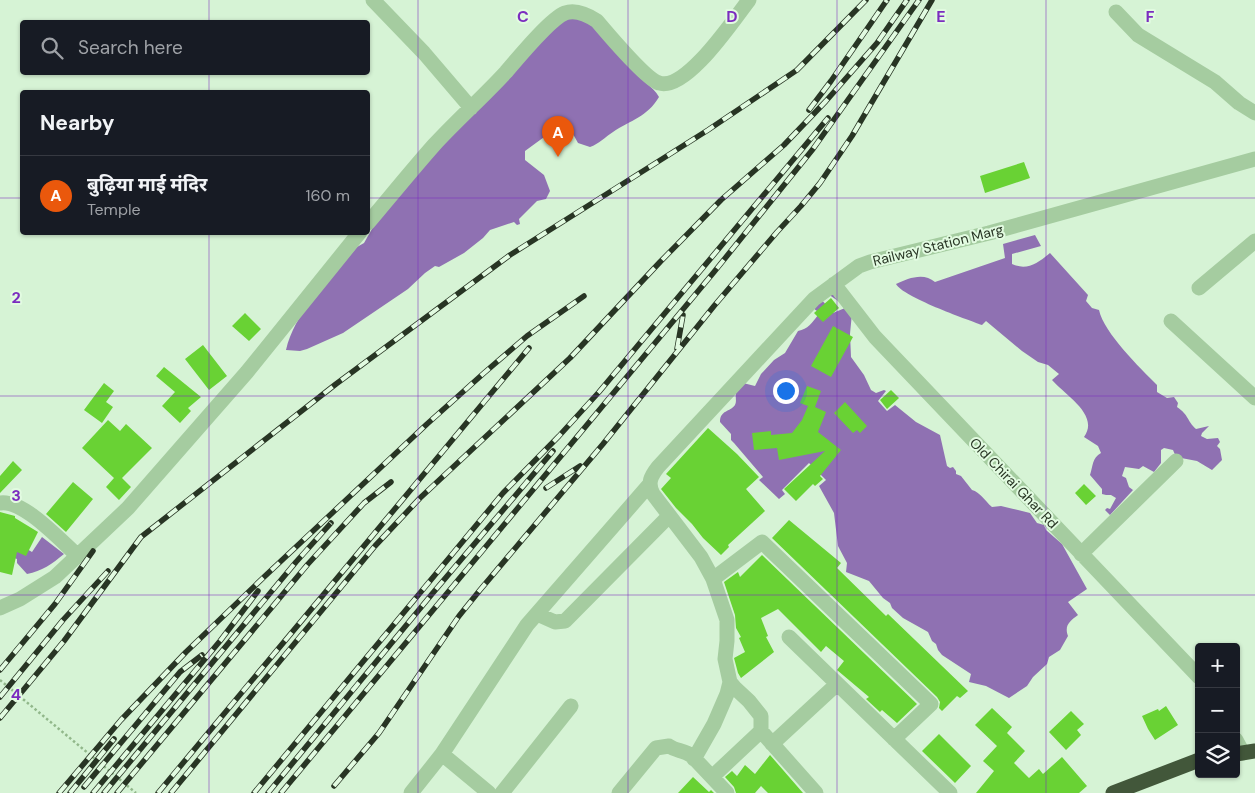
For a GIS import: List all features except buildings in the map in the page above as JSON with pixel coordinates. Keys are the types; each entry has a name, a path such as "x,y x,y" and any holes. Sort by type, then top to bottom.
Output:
{"highway":[{"path":"1113,793 1195,762"}],"street":[{"path":"373,0 424,53 471,108"},
{"path":"370,221 435,145 539,35 555,19 569,12 573,6 596,21 652,79 665,84 673,83 685,76 700,62 749,0"},
{"path":"1116,12 1138,35 1215,82 1239,103 1255,113"},
{"name":"Railway Station Marg","path":"411,793 442,754 516,642 537,614 649,486 658,466 788,325 834,284 859,266 870,262 989,233 1255,159"},
{"path":"0,608 20,599 55,577 128,508 246,372 358,235"},
{"path":"1199,288 1255,241"},
{"name":"Old Chirai Ghar Rd","path":"834,284 875,336 1195,673"},
{"path":"1171,321 1255,398"},
{"path":"1081,554 1176,461"},
{"path":"649,486 669,516 701,557 713,579 727,620 727,641 724,659 730,682 761,716 761,731 814,792"},
{"path":"0,503 11,503 26,510 78,556"},
{"path":"537,614 555,622 565,621 669,516"},
{"path":"713,579 762,542 931,704 894,739"},
{"path":"789,637 950,793"},
{"path":"694,759 714,724 730,682"},
{"path":"772,744 836,684"},
{"path":"509,791 571,706"},
{"path":"712,777 761,731"},
{"path":"619,793 656,748 669,746 685,751 727,793"},
{"path":"442,754 489,793"}],"path":[{"path":"0,680 136,793"}],"shaded area":[{"path":"565,17 587,20 659,97 644,114 590,147 578,143 573,134 566,129 551,132 525,151 525,160 544,175 550,191 546,199 537,201 519,219 520,224 517,225 514,222 490,230 464,253 439,267 435,266 408,289 343,333 307,349 300,351 286,350 297,322 315,296 357,247 364,243 376,222 435,153"},
{"path":"1035,235 1041,246 1012,254 1012,264 1023,267 1032,265 1050,253 1088,295 1086,301 1092,308 1099,310 1102,319 1115,339 1132,360 1157,385 1157,392 1167,398 1174,397 1178,403 1177,407 1196,429 1209,426 1201,436 1207,439 1218,438 1220,442 1217,446 1220,449 1222,460 1212,470 1197,461 1176,457 1173,450 1164,448 1161,450 1161,463 1154,472 1143,466 1139,469 1125,467 1122,476 1126,478 1129,487 1133,490 1110,515 1105,510 1107,508 1110,509 1116,498 1111,495 1102,494 1102,489 1090,475 1094,460 1101,453 1098,446 1084,437 1088,429 1088,421 1084,413 1052,380 1059,374 1048,365 1038,362 1022,351 986,321 982,325 936,307 910,295 896,284 911,278 921,277 926,277 935,282 1005,258 1003,244"},
{"path":"829,289 838,301 828,294 821,299 833,313 845,308 852,313 850,334 851,357 864,375 871,390 876,393 886,391 878,401 887,411 895,405 916,422 940,435 947,466 953,467 956,474 961,476 972,490 992,507 1001,506 1030,513 1037,523 1044,525 1046,530 1062,544 1087,589 1068,602 1078,615 1068,624 1068,636 1060,650 1049,657 1047,664 1033,677 1027,686 1009,698 986,686 969,682 971,674 942,655 928,632 903,618 869,581 846,572 847,563 838,546 834,513 819,486 826,480 809,463 782,490 785,494 779,499 759,480 763,477 731,440 731,434 720,422 723,413 735,405 736,393 743,383 755,386 761,374 774,360 785,353 798,331 814,321 818,315 817,311 810,306"},
{"path":"42,537 64,554 47,567 27,574 17,563 17,559 9,556 0,546 27,549 32,552"}],"railway":[{"path":"0,718 64,641 141,537 336,384 510,255 708,130 797,70 866,0"},
{"path":"809,110 887,0"},
{"path":"171,793 375,546 420,498 570,358 721,200 784,145 877,43 907,0"},
{"path":"281,793 714,272 813,149 919,0"},
{"path":"334,786 379,733 459,616 603,444 714,306 820,183 852,136 932,0"},
{"path":"254,793 503,493 599,392 828,118"},
{"path":"59,793 121,720 186,652 264,577 484,373 527,336 584,296"},
{"path":"677,349 683,315"},
{"path":"158,793 529,348"},
{"path":"268,793 553,451"},
{"path":"546,488 580,466"},
{"path":"117,793 308,564 364,503 391,482"},
{"path":"104,793 296,562 331,523"},
{"path":"0,670 55,604 93,551"},
{"path":"0,697 63,620 108,571"},
{"path":"93,793 220,641 258,591"},
{"path":"84,787 180,672 202,655"},
{"path":"70,793 114,739"}],"place":[{"name":"बुढ़िया माई मंदिर","path":"558,157"}]}
